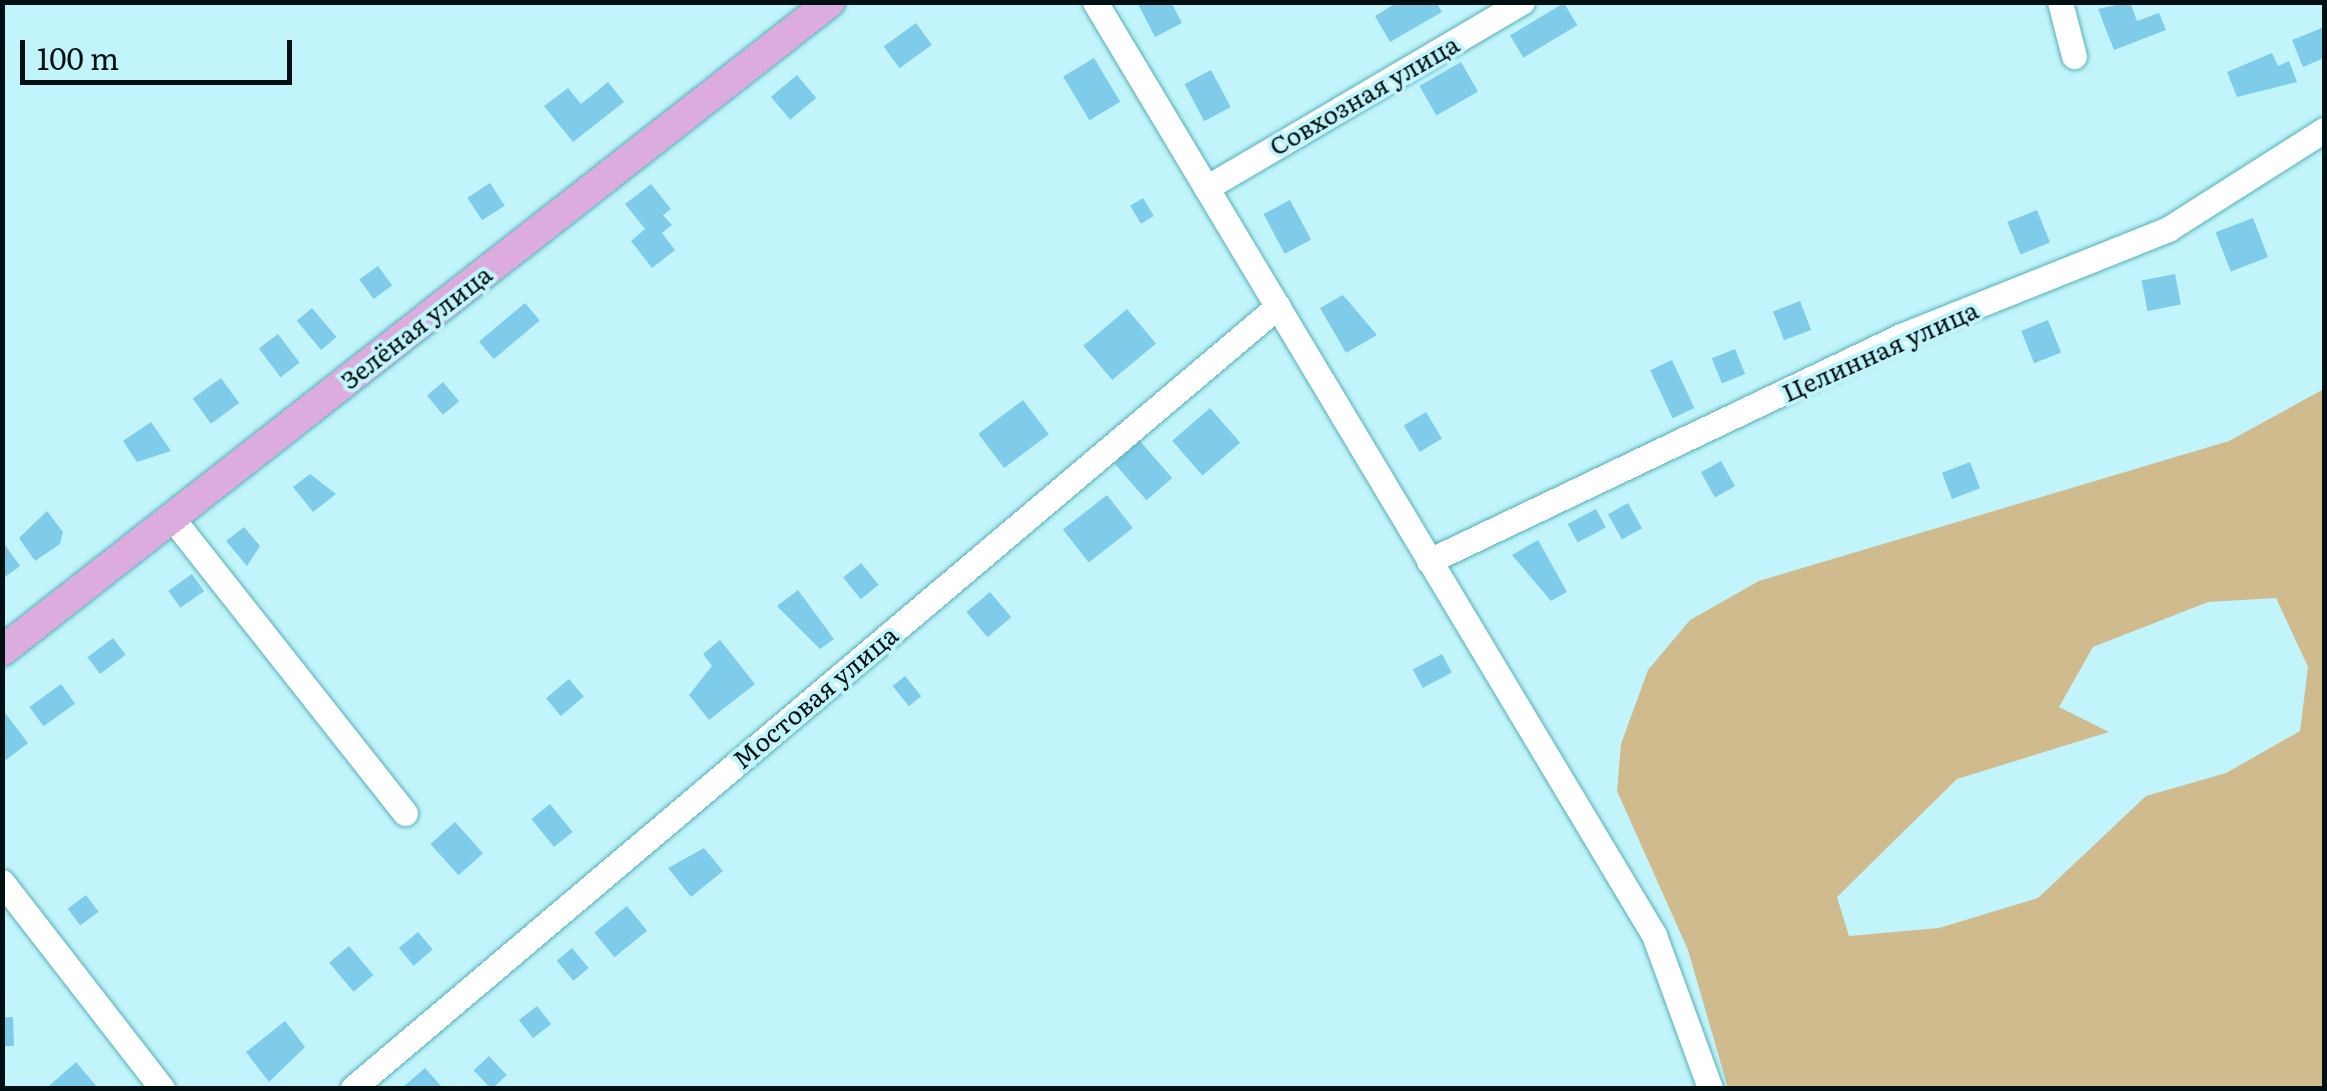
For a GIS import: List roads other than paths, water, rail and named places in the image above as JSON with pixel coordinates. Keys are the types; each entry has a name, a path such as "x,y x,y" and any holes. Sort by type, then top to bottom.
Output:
{"main road":[{"name":"Зелёная улица","path":"2,651 830,2"}],"street":[{"path":"1096,2 1654,935 1710,1088"},
{"name":"Совхозная улица","path":"1206,188 1522,2"},
{"path":"2060,2 2074,56"},
{"name":"Целинная улица","path":"1429,561 1901,336 2168,229 2324,130"},
{"name":"Мостовая улица","path":"353,1088 1278,306"},
{"path":"172,518 405,813"},
{"path":"2,882 162,1088"}]}
